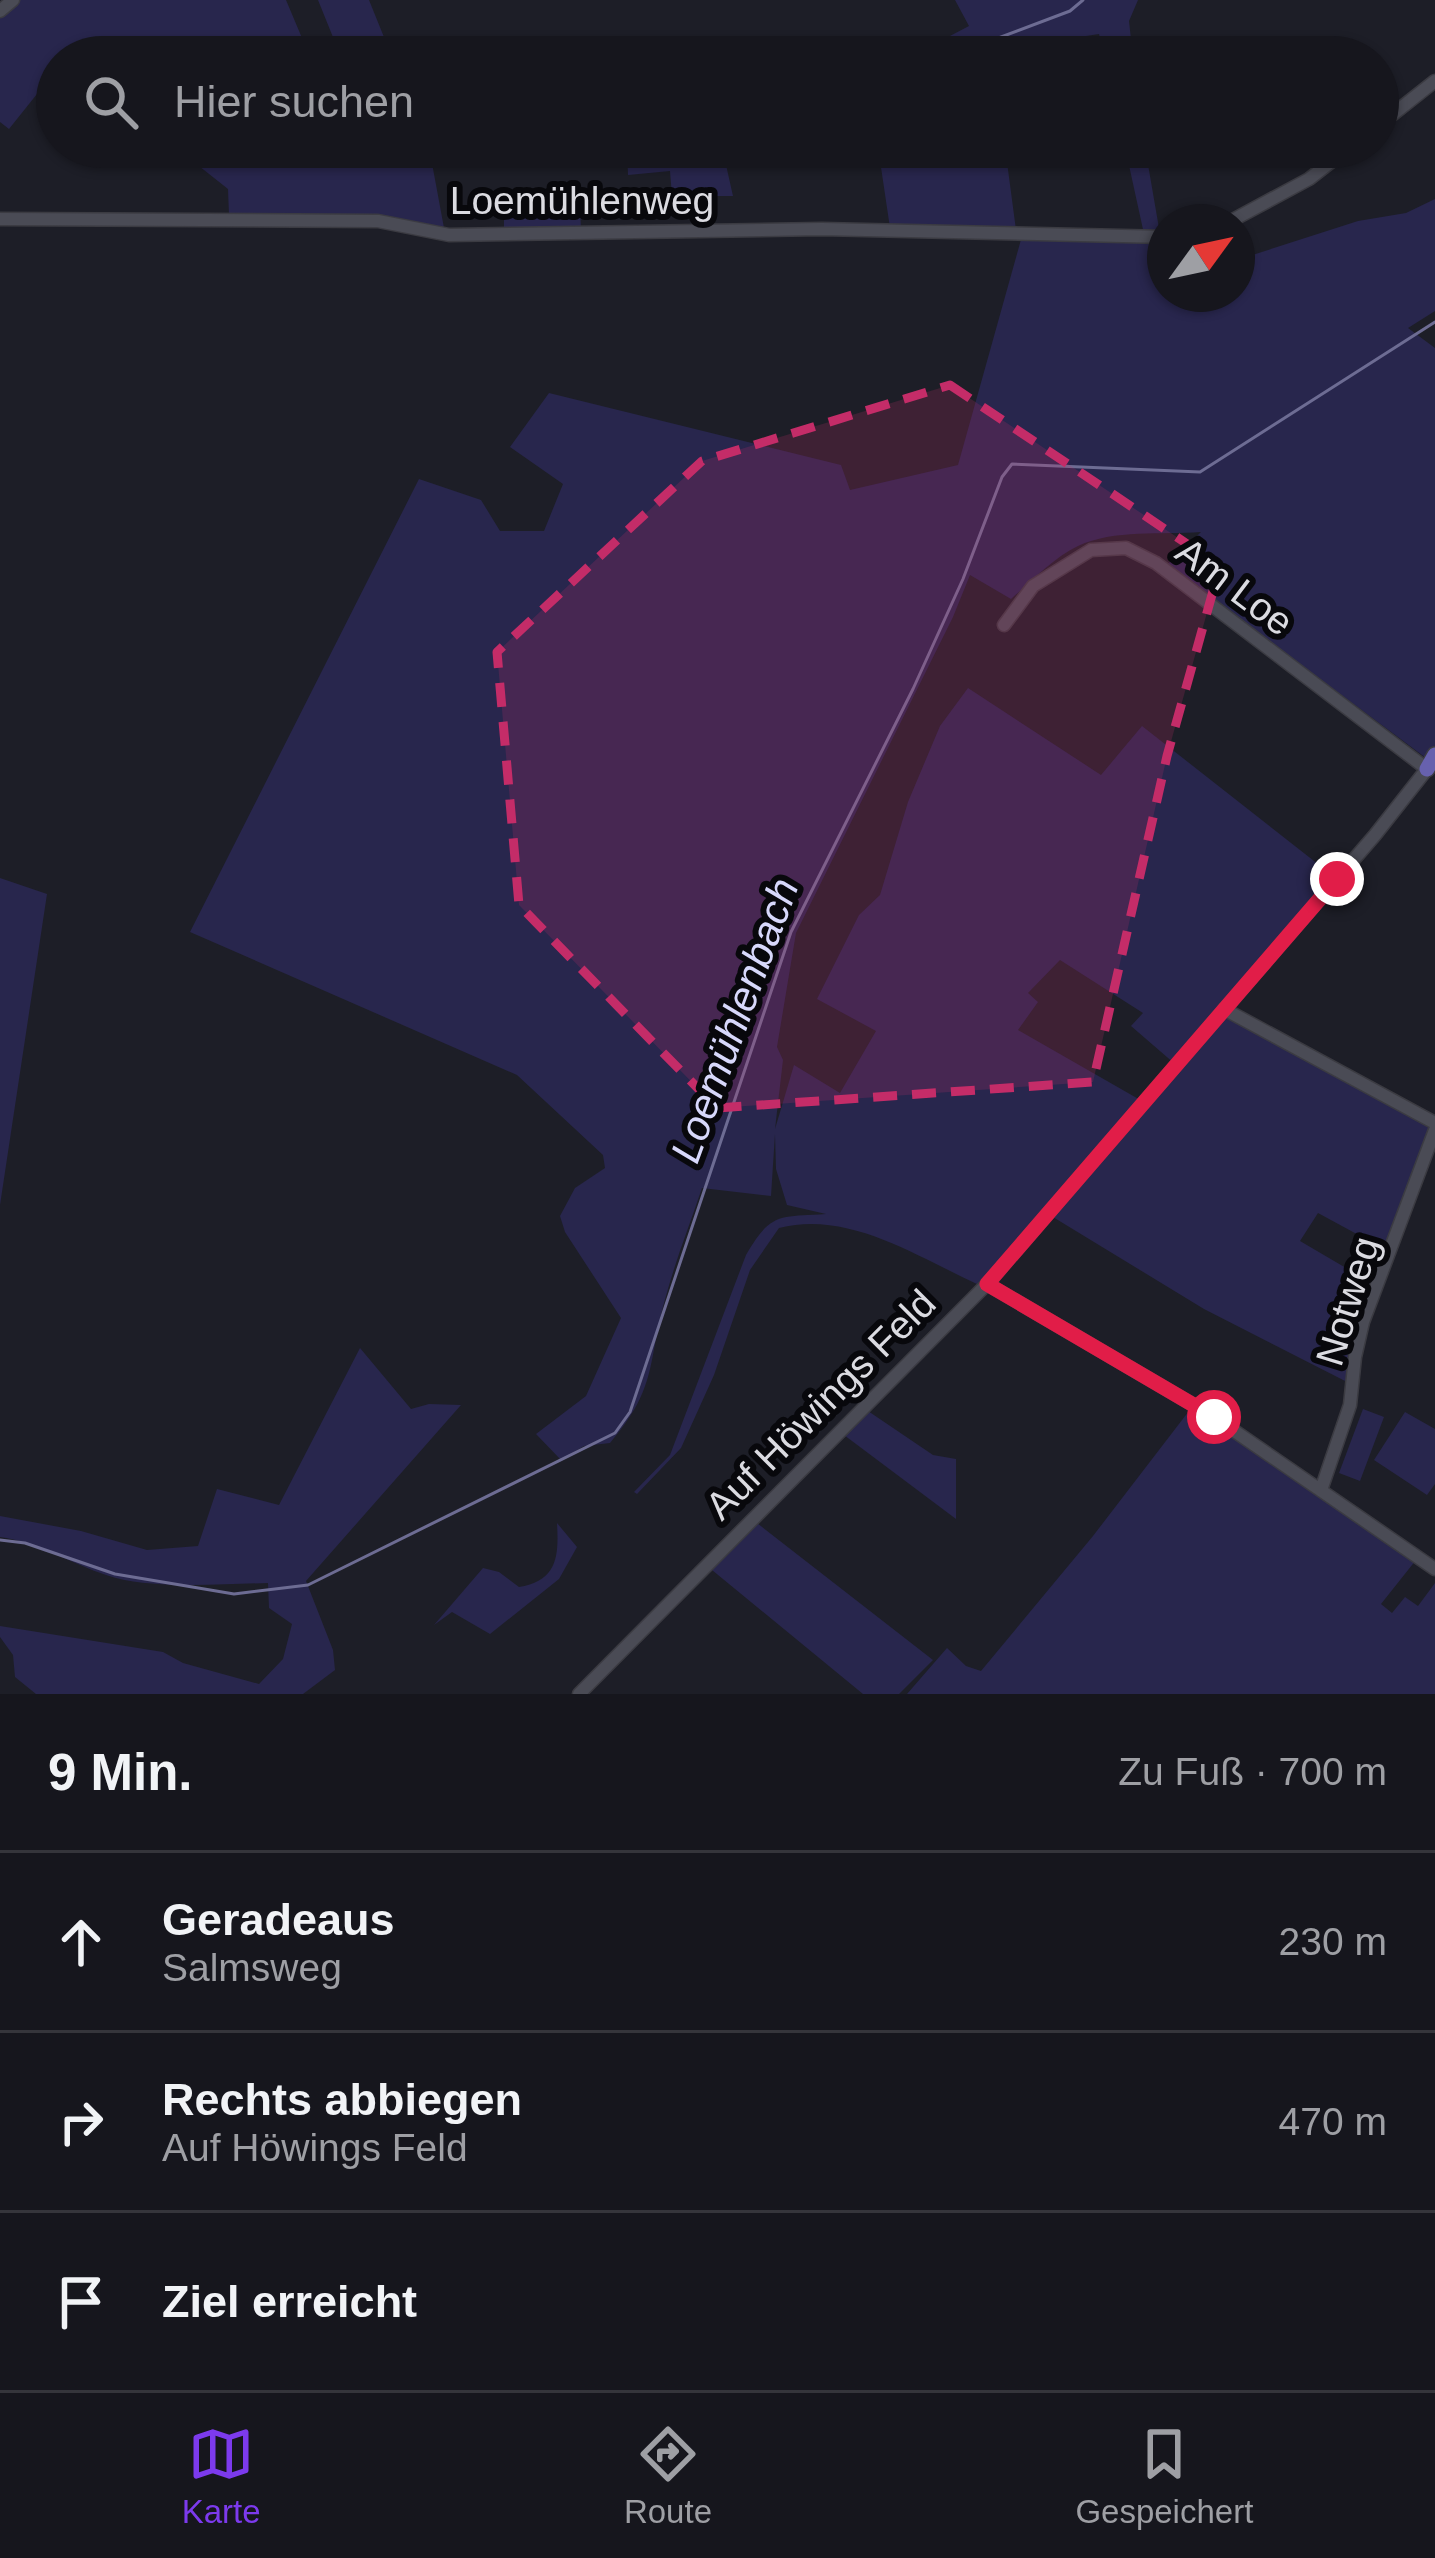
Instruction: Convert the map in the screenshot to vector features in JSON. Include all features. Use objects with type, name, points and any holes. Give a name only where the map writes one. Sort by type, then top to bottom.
[{"type":"street","points":[[0,11],[13,0]]},
{"type":"street","points":[[1399,109],[1435,81]]},
{"type":"street","points":[[1255,208],[1323,168]]},
{"type":"street","name":"Loemühlenweg","points":[[0,219],[378,221],[448,235],[822,229],[1147,237]]},
{"type":"street","name":"Am Loe","points":[[1004,626],[1033,586],[1091,550],[1126,548],[1156,563],[1432,761]]},
{"type":"street","name":"Auf Höwings Feld","points":[[579,1694],[987,1284],[1376,835],[1432,761]]},
{"type":"street","points":[[1224,1009],[1435,1124]]},
{"type":"street","name":"Notweg","points":[[1321,1490],[1350,1405],[1363,1322],[1435,1124]]},
{"type":"street","points":[[987,1284],[1214,1417],[1435,1569]]},
{"type":"highlighted area","points":[[950,385],[1220,566],[1167,756],[1093,1082],[717,1108],[519,905],[497,652],[702,461]]},
{"type":"shaded area","points":[[13,0],[286,0],[301,36],[36,36],[36,95],[9,129],[0,122],[0,11]]},
{"type":"shaded area","points":[[318,0],[369,0],[384,36],[333,36]]},
{"type":"shaded area","points":[[955,0],[1138,0],[1129,21],[1131,36],[950,36],[969,26]]},
{"type":"shaded area","points":[[202,168],[433,168],[444,228],[441,233],[398,223],[229,215],[228,189]]},
{"type":"shaded area","points":[[628,168],[727,168],[733,196],[672,196],[670,171],[628,175]]},
{"type":"shaded area","points":[[881,168],[1008,168],[1016,230],[890,228]]},
{"type":"shaded area","points":[[1130,168],[1149,168],[1155,204],[1147,204],[1147,234]]},
{"type":"shaded area","points":[[579,184],[581,230],[504,232],[504,197]]},
{"type":"shaded area","points":[[1435,199],[1435,311],[1408,328],[1435,348],[1435,746],[1426,758],[1167,565],[1201,532],[1092,541],[1060,557],[1011,599],[970,575],[796,933],[777,1047],[783,1060],[775,1129],[794,1065],[840,1093],[876,1031],[817,999],[859,915],[880,895],[908,802],[940,726],[968,688],[1101,775],[1142,726],[1337,879],[1225,1008],[1433,1123],[1388,1251],[1318,1213],[1300,1241],[1375,1285],[1349,1383],[1204,1309],[1048,1214],[920,1345],[977,1284],[856,1230],[805,1224],[779,1228],[750,1270],[714,1375],[681,1448],[637,1494],[634,1492],[670,1455],[755,1241],[778,1219],[826,1214],[787,1205],[776,1169],[775,1134],[771,1196],[702,1188],[670,1282],[644,1389],[626,1423],[610,1443],[584,1446],[561,1460],[536,1434],[586,1396],[621,1318],[565,1232],[560,1216],[575,1188],[605,1168],[603,1155],[517,1075],[190,932],[419,479],[481,500],[500,531],[544,531],[563,484],[510,447],[549,393],[841,465],[850,490],[958,465],[1022,236],[1147,240],[1147,312],[1255,312],[1255,254],[1358,221],[1406,213]],"holes":[[[1060,960],[1143,1013],[1131,1026],[1175,1064],[1142,1101],[1018,1030],[1038,1002],[1028,993]]]},
{"type":"shaded area","points":[[0,878],[47,894],[0,1205]]},
{"type":"shaded area","points":[[360,1348],[411,1409],[461,1405],[306,1581],[333,1650],[335,1670],[303,1694],[36,1694],[15,1677],[13,1655],[0,1637],[0,1626],[163,1652],[183,1663],[259,1684],[283,1659],[292,1624],[269,1608],[268,1583],[171,1585],[116,1578],[0,1537],[0,1516],[81,1531],[147,1550],[198,1546],[217,1489],[279,1505]]},
{"type":"shaded area","points":[[1192,1407],[1416,1560],[1381,1604],[1392,1613],[1405,1597],[1418,1606],[1435,1583],[1435,1694],[907,1694],[947,1648],[966,1666],[981,1671]]},
{"type":"shaded area","points":[[1363,1409],[1384,1417],[1360,1481],[1339,1473]]},
{"type":"shaded area","points":[[868,1411],[933,1455],[956,1459],[956,1519],[844,1435]]},
{"type":"shaded area","points":[[1405,1412],[1435,1429],[1435,1484],[1427,1495],[1374,1460]]},
{"type":"shaded area","points":[[557,1523],[577,1547],[559,1579],[490,1634],[452,1612],[434,1625],[483,1568],[499,1572],[519,1587],[541,1579],[556,1557]]},
{"type":"shaded area","points":[[757,1523],[933,1660],[899,1694],[863,1694],[712,1570]]},
{"type":"waterway","points":[[1004,36],[1070,11],[1083,0]]},
{"type":"waterway","name":"Loemühlenbach","points":[[0,1540],[25,1543],[115,1574],[234,1594],[308,1585],[615,1433],[630,1412],[791,932],[913,689],[1002,477],[1012,464],[1200,472],[1435,322]]},
{"type":"route","points":[[1214,1417],[987,1284],[1337,879]]}]
